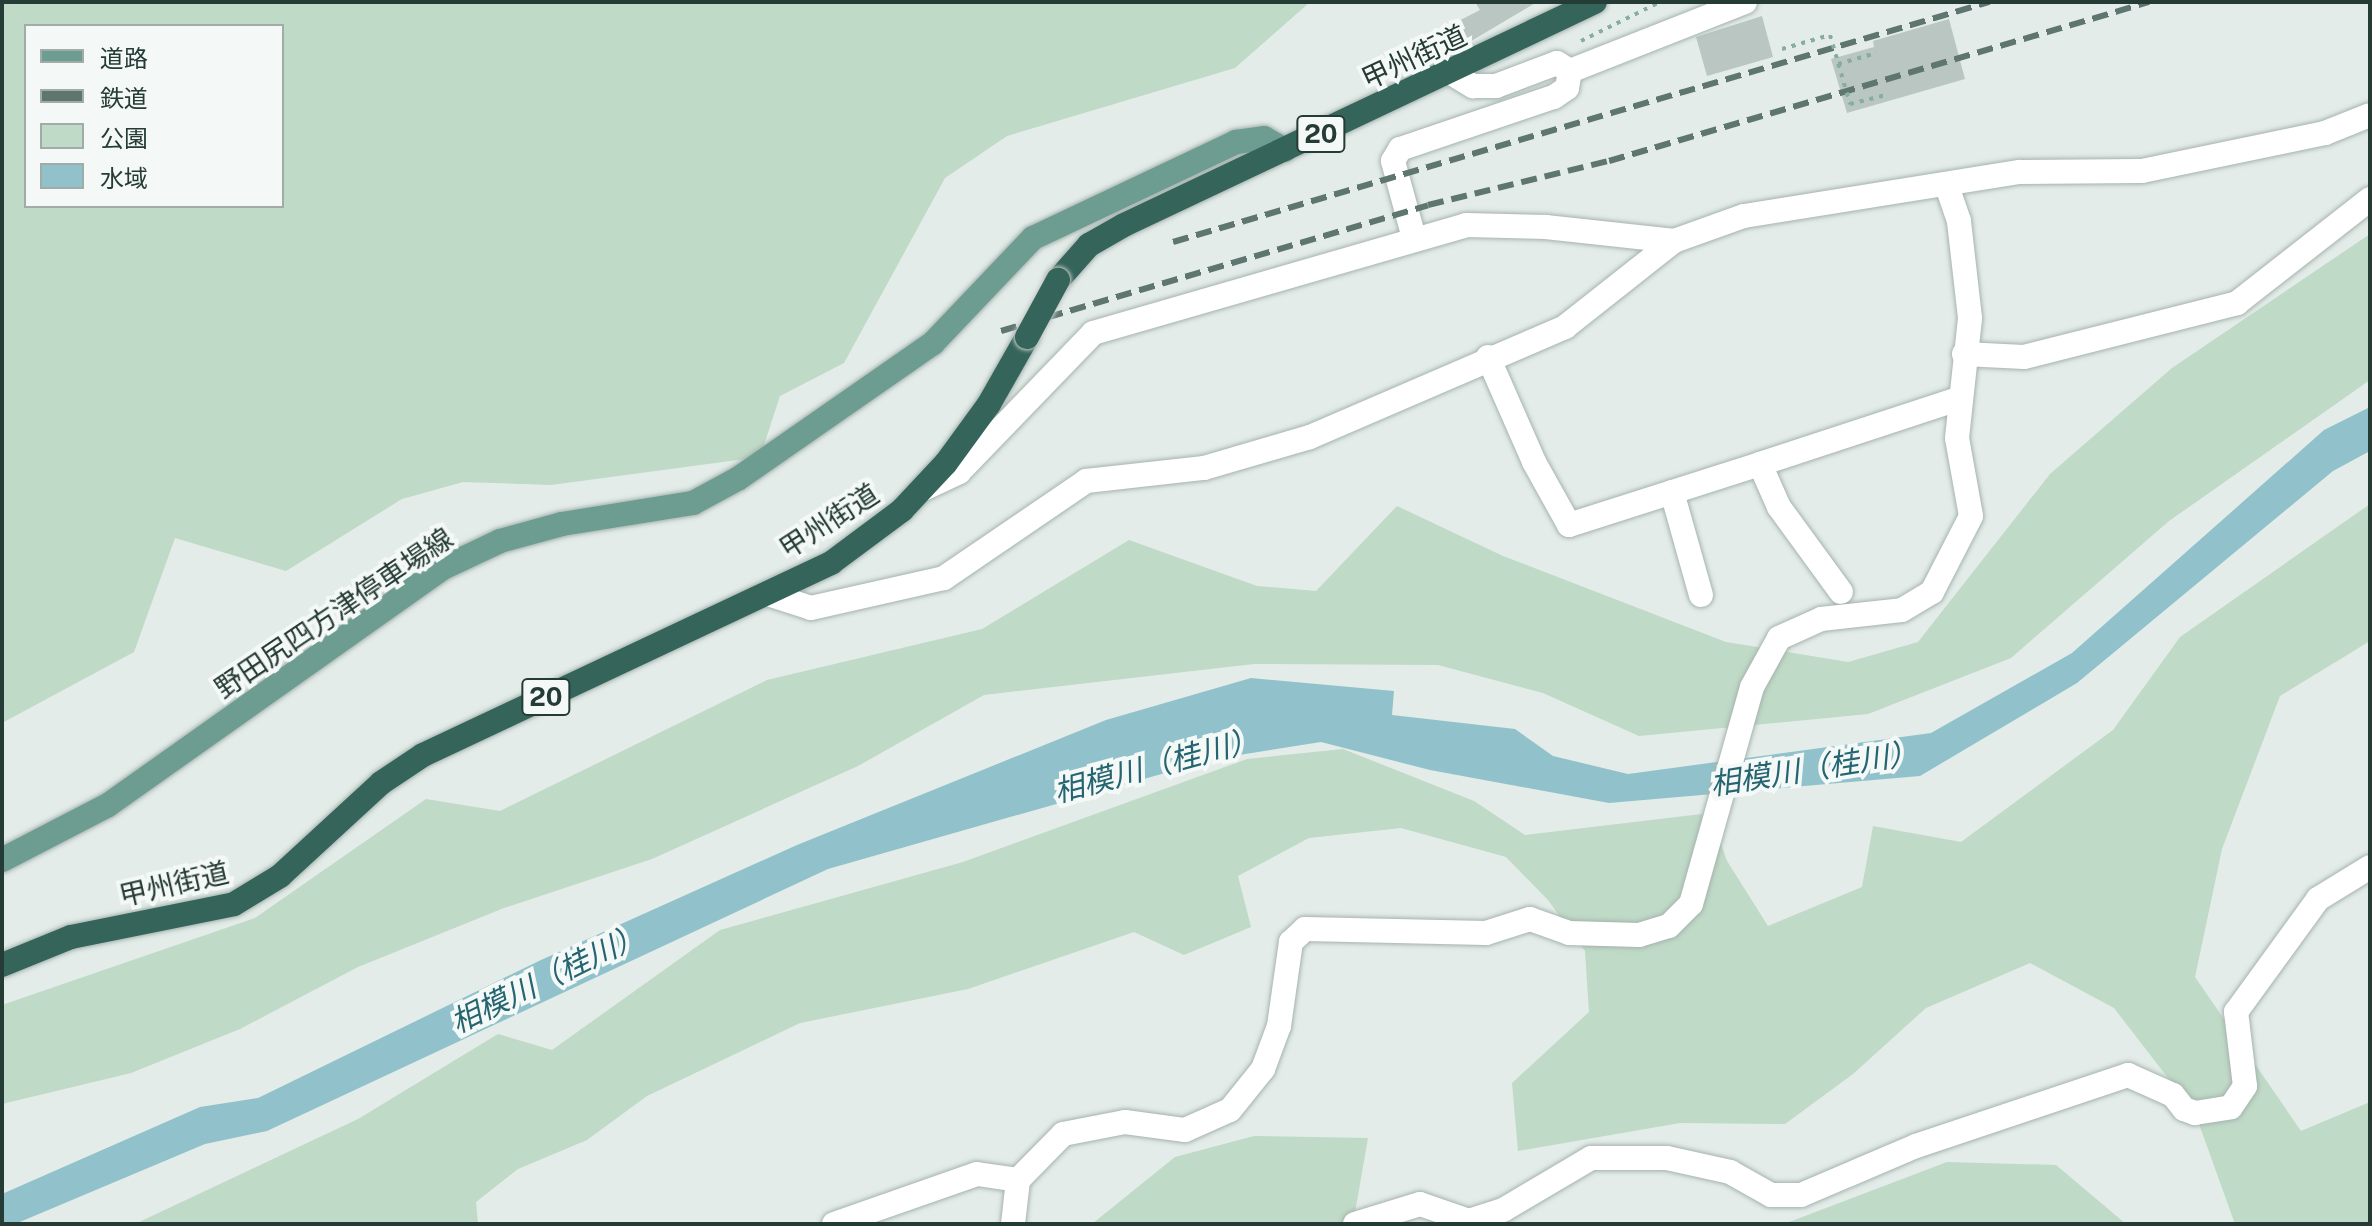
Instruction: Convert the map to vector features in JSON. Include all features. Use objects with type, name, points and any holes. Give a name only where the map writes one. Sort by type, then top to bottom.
[{"type":"highway","name":"甲州街道","points":[[2,965],[71,937],[234,904],[280,876],[381,783],[423,755],[831,563],[921,490],[967,437],[1058,280],[1074,259],[1105,235],[1595,2]]},
{"type":"main road","name":"野田尻四方津停車場線","points":[[2,860],[108,805],[443,568],[500,541],[562,524],[693,503],[739,478],[933,343],[1033,238],[1236,142],[1264,138],[1285,150]]},
{"type":"street","points":[[1451,73],[1473,86],[1496,86],[1564,67],[1745,2]]},
{"type":"street","points":[[1414,238],[1393,161],[1400,149],[1554,97],[1567,88],[1564,67]]},
{"type":"street","points":[[768,594],[811,608],[944,578],[1086,481],[1204,468],[1310,437],[1488,357],[1565,327],[1674,241],[1744,216],[1837,198],[1947,186],[2020,172],[2142,171],[2325,133],[2370,115]]},
{"type":"street","points":[[1013,1224],[1018,1180],[1063,1134],[1125,1122],[1185,1130],[1230,1110],[1263,1069],[1279,1026],[1291,942],[1305,929],[1486,933],[1530,919],[1569,933],[1639,935],[1669,926],[1691,904],[1752,687],[1779,638],[1821,619],[1902,610],[1932,592],[1971,516],[1957,438],[1958,399],[1970,318],[1959,221],[1947,186]]},
{"type":"street","points":[[1964,354],[2024,357],[2237,303],[2370,199]]},
{"type":"street","points":[[921,490],[959,472],[1093,333],[1466,225],[1546,227],[1674,241]]},
{"type":"street","points":[[1488,357],[1534,462],[1569,525],[1958,399]]},
{"type":"street","points":[[1760,464],[1779,507],[1841,592]]},
{"type":"street","points":[[1672,492],[1701,595]]},
{"type":"street","points":[[1355,1224],[1420,1204],[1469,1221],[1503,1210],[1591,1158],[1667,1158],[1730,1172],[1771,1195],[1801,1195],[1916,1146],[2128,1075],[2173,1095],[2184,1109],[2195,1113],[2231,1107],[2245,1086],[2236,1012],[2318,899],[2370,867]]},
{"type":"street","points":[[834,1224],[977,1174],[1018,1180]]},
{"type":"path","points":[[1635,2],[1640,12]]},
{"type":"path","points":[[1564,67],[1566,48],[1660,2]]},
{"type":"path","points":[[1782,49],[1830,35],[1850,104],[1887,95]]},
{"type":"path","points":[[1838,64],[1876,53]]},
{"type":"green space","points":[[2,2],[1310,2],[1235,68],[1007,136],[945,178],[844,363],[780,396],[760,457],[551,485],[463,482],[402,499],[286,571],[175,538],[134,652],[2,723]]},
{"type":"green space","points":[[2370,234],[2370,380],[2169,521],[2011,658],[1868,714],[1639,736],[1543,693],[1438,665],[1254,664],[984,695],[858,766],[652,859],[504,908],[358,967],[240,1029],[131,1073],[2,1104],[2,1005],[255,918],[426,799],[500,811],[767,680],[982,629],[1129,540],[1257,586],[1316,591],[1397,506],[1503,556],[1726,642],[1848,662],[1918,642],[2050,474],[2172,368]]},
{"type":"green space","points":[[2370,504],[2370,641],[2280,696],[2222,849],[2195,977],[2301,1131],[2370,1102],[2370,1224],[2235,1224],[2195,1113],[2114,1008],[2030,963],[1926,1008],[1853,1074],[1785,1124],[1680,1123],[1518,1151],[1512,1083],[1589,1012],[1585,951],[1548,900],[1506,857],[1401,828],[1309,838],[1238,876],[1251,927],[1184,955],[1134,932],[968,989],[800,1023],[647,1096],[587,1140],[518,1169],[476,1202],[478,1224],[135,1224],[358,1119],[498,1034],[552,1050],[720,930],[963,862],[1247,759],[1343,749],[1474,801],[1525,835],[1710,813],[1727,861],[1768,926],[1862,887],[1873,826],[1961,842],[2113,730],[2180,637]]},
{"type":"green space","points":[[1254,1136],[1368,1138],[1353,1224],[1092,1224],[1175,1157]]},
{"type":"green space","points":[[1947,1162],[2056,1165],[2126,1224],[1784,1224]]},
{"type":"water","name":"相模川（桂川）","points":[[2370,407],[2370,451],[2333,471],[2077,683],[1920,776],[1609,803],[1430,770],[1321,742],[1214,759],[828,869],[267,1131],[205,1144],[15,1224],[2,1224],[2,1194],[200,1107],[258,1098],[541,960],[797,845],[1106,720],[1251,678],[1394,691],[1392,715],[1515,729],[1553,756],[1628,774],[1931,733],[2072,653],[2324,430]]},
{"type":"building","points":[[1475,2],[1537,2],[1451,53],[1439,31],[1480,10]]},
{"type":"building","points":[[1762,16],[1773,57],[1707,76],[1696,37]]},
{"type":"building","points":[[1949,19],[1965,79],[1847,113],[1831,59],[1874,47],[1873,41]]},
{"type":"railway","points":[[1173,242],[1989,2]]},
{"type":"railway","points":[[1001,331],[1428,205],[1609,161],[2149,2]]}]
